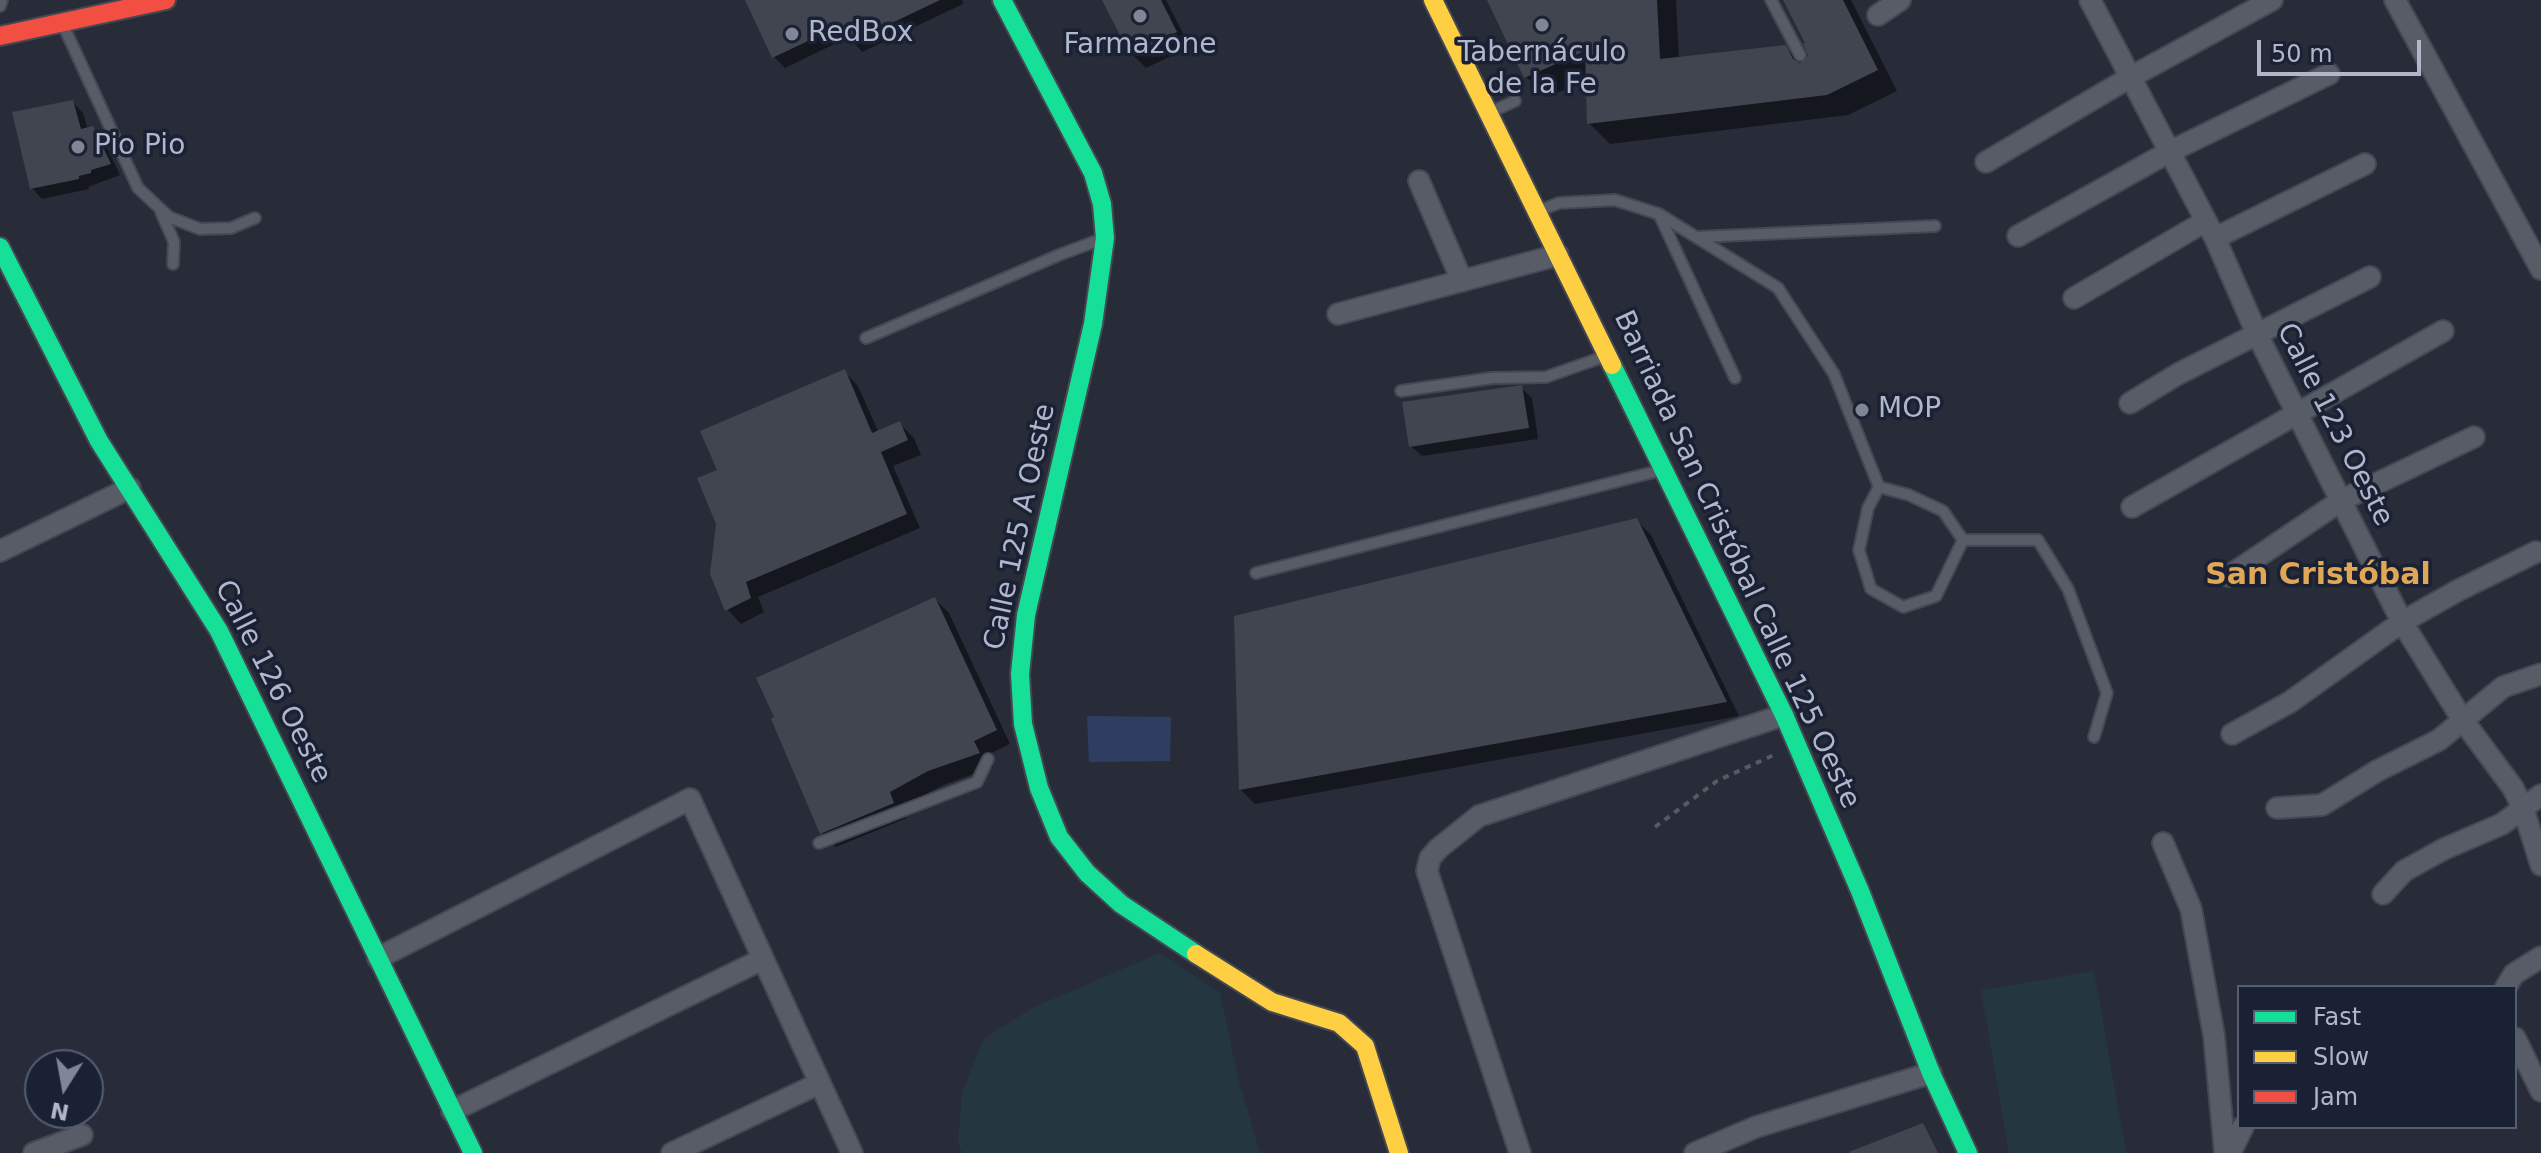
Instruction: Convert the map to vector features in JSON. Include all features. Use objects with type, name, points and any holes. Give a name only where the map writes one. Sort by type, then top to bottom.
[{"type":"street","name":"Calle 125 A Oeste","points":[[1002,0],[1093,173],[1102,204],[1105,238],[1093,324],[1026,615],[1020,674],[1022,711],[1039,788],[1059,837],[1087,873],[1121,904],[1238,983],[1272,1002],[1339,1023],[1365,1046],[1399,1153]]},
{"type":"street","name":"Barriada San Cristóbal Calle 125 Oeste","points":[[1433,0],[1784,715],[1860,891],[1931,1073],[1968,1153]]},
{"type":"street","points":[[1878,15],[1900,0]]},
{"type":"street","name":"Calle 123 Oeste","points":[[2090,0],[2210,230],[2257,334],[2402,622],[2462,719],[2513,788],[2523,808],[2541,865]]},
{"type":"street","points":[[1986,162],[2129,78],[2272,0]]},
{"type":"street","points":[[2395,0],[2541,269]]},
{"type":"street","points":[[0,36],[157,1]]},
{"type":"street","points":[[2018,236],[2169,152],[2329,74]]},
{"type":"street","points":[[2074,298],[2210,230],[2365,164]]},
{"type":"street","points":[[1419,181],[1462,281]]},
{"type":"street","name":"Calle 126 Oeste","points":[[0,247],[99,441],[219,631],[473,1153]]},
{"type":"street","points":[[1338,314],[1558,255]]},
{"type":"street","points":[[2130,403],[2178,374],[2370,277]]},
{"type":"street","points":[[2132,507],[2443,331]]},
{"type":"street","points":[[2229,576],[2342,500],[2474,437]]},
{"type":"street","points":[[0,551],[130,488]]},
{"type":"street","points":[[2232,734],[2290,702],[2402,622],[2536,552]]},
{"type":"street","points":[[2277,808],[2322,805],[2377,771],[2439,740],[2503,687],[2541,674]]},
{"type":"street","points":[[1520,1153],[1427,871],[1430,858],[1479,816],[1784,715]]},
{"type":"street","points":[[2383,894],[2404,871],[2444,849],[2502,824],[2541,795]]},
{"type":"street","points":[[378,958],[690,799],[852,1153]]},
{"type":"street","points":[[2163,843],[2191,909],[2214,1036],[2228,1153]]},
{"type":"street","points":[[2507,985],[2514,974],[2541,957]]},
{"type":"street","points":[[452,1111],[763,959]]},
{"type":"street","points":[[2517,1042],[2541,1091]]},
{"type":"street","points":[[1695,1153],[1756,1127],[1931,1073]]},
{"type":"street","points":[[672,1153],[820,1083]]},
{"type":"street","points":[[2228,1153],[2242,1129]]},
{"type":"street","points":[[34,1153],[82,1135]]},
{"type":"lane","points":[[0,6],[2,0]]},
{"type":"lane","points":[[1771,0],[1800,55]]},
{"type":"lane","points":[[62,23],[138,188],[169,217],[200,229],[231,228],[255,218]]},
{"type":"lane","points":[[1488,113],[1515,101]]},
{"type":"lane","points":[[1537,212],[1559,203],[1615,200],[1659,214],[1778,288],[1834,374],[1879,487],[1868,508],[1859,550],[1871,589],[1903,607],[1936,596],[1963,540]]},
{"type":"lane","points":[[158,207],[174,242],[173,264]]},
{"type":"lane","points":[[1659,214],[1735,378]]},
{"type":"lane","points":[[1696,237],[1935,226]]},
{"type":"lane","points":[[866,338],[1105,238]]},
{"type":"lane","points":[[1401,391],[1492,378],[1546,377],[1608,355]]},
{"type":"lane","points":[[1256,573],[1664,470]]},
{"type":"lane","points":[[1879,487],[1909,495],[1943,511],[1963,540]]},
{"type":"lane","points":[[1963,540],[2038,540],[2068,589],[2107,693],[2094,737]]},
{"type":"lane","points":[[819,843],[977,782],[988,759]]},
{"type":"path","points":[[1655,827],[1717,781],[1797,744]]},
{"type":"shaded area","points":[[1160,953],[1220,993],[1238,1078],[1260,1153],[962,1153],[958,1143],[962,1092],[984,1039],[1032,1008]]},
{"type":"shaded area","points":[[2094,971],[2126,1153],[2009,1153],[1981,990]]},
{"type":"water","points":[[1087,716],[1171,717],[1170,761],[1089,762]]},
{"type":"building","name":"RedBox","points":[[745,0],[940,0],[850,43],[842,25],[772,58]]},
{"type":"building","name":"Farmazone","points":[[1102,0],[1161,0],[1177,32],[1130,55]]},
{"type":"building","points":[[1487,0],[1657,0],[1660,59],[1786,45],[1793,59],[1800,63],[1808,56],[1805,43],[1783,0],[1843,0],[1878,70],[1827,95],[1587,124],[1585,51],[1524,78]]},
{"type":"building","points":[[73,100],[81,129],[93,126],[111,164],[91,170],[79,179],[30,189],[12,112]]},
{"type":"building","points":[[845,369],[872,433],[900,421],[908,440],[881,452],[907,514],[746,582],[751,598],[725,611],[710,574],[716,524],[697,478],[717,470],[700,431]]},
{"type":"building","points":[[1522,385],[1529,428],[1409,447],[1402,402]]},
{"type":"building","points":[[1637,518],[1727,702],[1239,790],[1234,616]]},
{"type":"building","points":[[935,597],[997,730],[974,741],[980,753],[928,771],[890,792],[894,803],[820,834],[756,678]]},
{"type":"building","points":[[1923,1123],[1938,1153],[1849,1152]]},
{"type":"traffic: fast","points":[[1002,0],[1093,173],[1102,204],[1105,238],[1093,324],[1026,615],[1020,674],[1023,724],[1039,788],[1059,837],[1087,873],[1121,904],[1196,954]]},
{"type":"traffic: fast","points":[[0,247],[99,441],[219,631],[473,1153]]},
{"type":"traffic: fast","points":[[1612,365],[1784,715],[1860,891],[1931,1073],[1968,1153]]},
{"type":"traffic: slow","points":[[1433,0],[1612,365]]},
{"type":"traffic: slow","points":[[1196,954],[1272,1002],[1339,1023],[1365,1046],[1399,1153]]},
{"type":"traffic: jam","points":[[0,36],[166,0]]},
{"type":"place","name":"Farmazone","points":[[1140,16]]},
{"type":"place","name":"Tabernáculo de la Fe","points":[[1542,25]]},
{"type":"place","name":"RedBox","points":[[792,34]]},
{"type":"place","name":"Pio Pio","points":[[78,147]]},
{"type":"place","name":"MOP","points":[[1862,410]]},
{"type":"district","name":"San Cristóbal","points":[[2318,576]]}]
